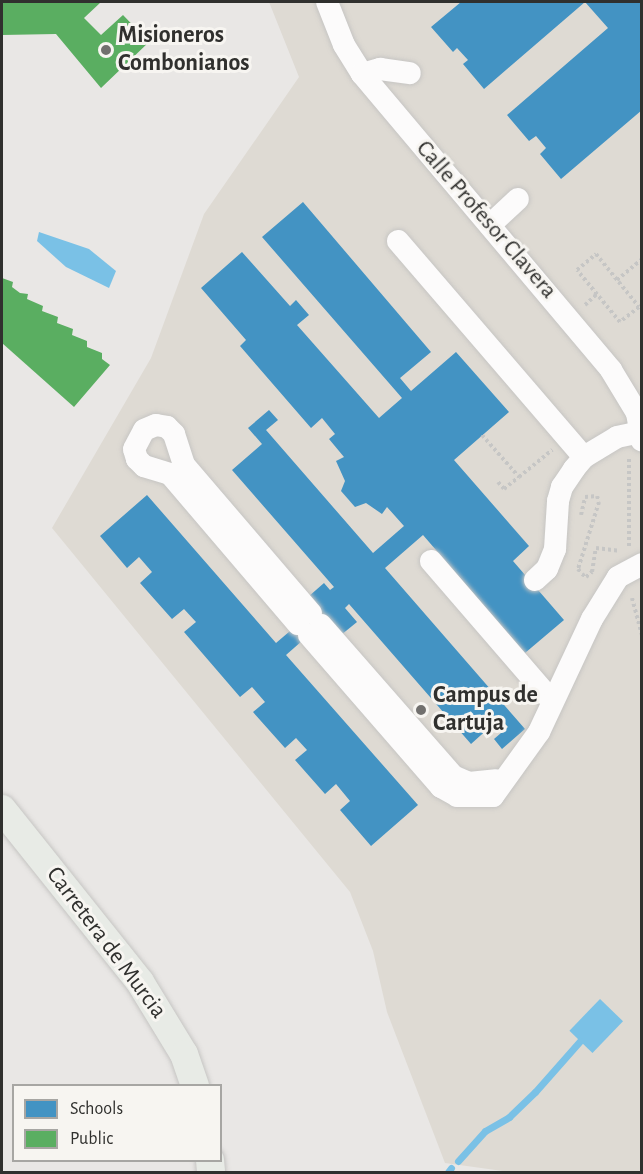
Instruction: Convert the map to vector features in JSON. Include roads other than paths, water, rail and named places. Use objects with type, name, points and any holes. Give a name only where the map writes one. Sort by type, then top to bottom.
[{"type":"main road","name":"Carretera de Murcia","points":[[2,809],[140,982],[184,1054],[194,1084]]},
{"type":"street","name":"Calle Profesor Clavera","points":[[327,2],[344,45],[362,74],[611,370],[637,413],[636,436]]},
{"type":"street","points":[[362,74],[380,69],[410,73]]},
{"type":"street","points":[[490,225],[518,200]]},
{"type":"street","points":[[398,241],[584,457]]},
{"type":"street","points":[[310,624],[170,474],[144,466],[137,459],[134,450],[137,437],[144,430],[156,425],[167,427],[174,434],[184,465],[441,787],[457,796],[493,796],[539,732],[552,700],[592,619],[630,562]]},
{"type":"street","points":[[535,580],[547,569],[555,549],[562,487],[584,457],[636,436]]},
{"type":"street","points":[[431,561],[552,700]]},
{"type":"water","points":[[39,232],[89,249],[116,271],[109,288],[66,267],[37,241]]},
{"type":"water","points":[[600,999],[623,1021],[592,1053],[569,1031]]},
{"type":"waterway","points":[[458,1161],[485,1131],[509,1117],[535,1092],[580,1041]]},
{"type":"waterway","points":[[448,1172],[451,1168]]},
{"type":"place","name":"Misioneros Combonianos","points":[[106,50]]},
{"type":"place","name":"Campus de Cartuja","points":[[421,710]]}]
